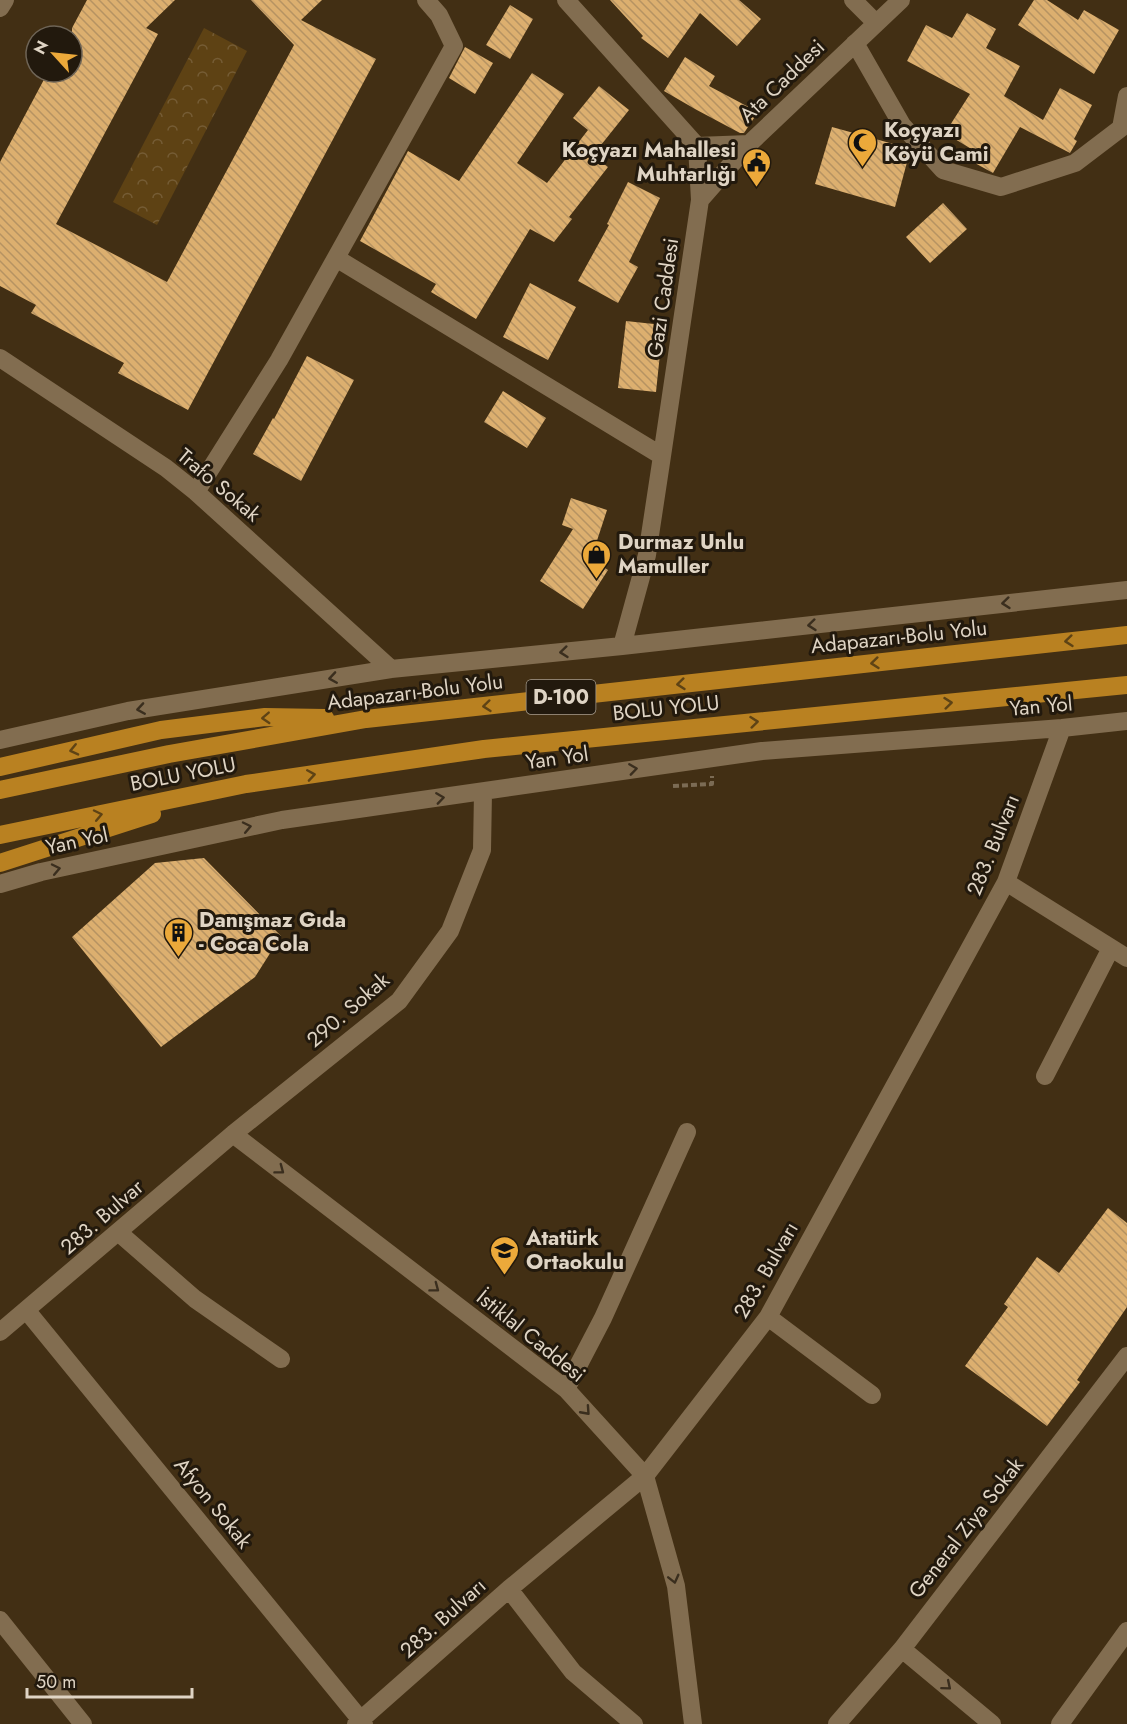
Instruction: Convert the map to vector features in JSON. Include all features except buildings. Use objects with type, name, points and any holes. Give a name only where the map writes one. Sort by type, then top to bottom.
[{"type":"highway","name":"Adapazarı-Bolu Yolu","points":[[0,790],[169,754],[366,719],[1127,635]]},
{"type":"highway","name":"BOLU YOLU","points":[[0,835],[246,784],[484,749],[1127,685]]},
{"type":"highway","points":[[0,767],[161,730],[265,717],[366,719]]},
{"type":"highway","points":[[0,863],[246,784]]},
{"type":"street","points":[[0,8],[6,0]]},
{"type":"street","points":[[196,492],[279,360],[454,46],[439,15],[426,0]]},
{"type":"street","points":[[566,0],[697,146],[749,144]]},
{"type":"street","points":[[853,0],[876,23]]},
{"type":"street","name":"Ata Caddesi","points":[[700,200],[749,144],[901,0]]},
{"type":"street","points":[[855,44],[902,125],[943,170],[1001,188],[1075,163],[1124,131],[1127,96]]},
{"type":"street","name":"Gazi Caddesi","points":[[622,646],[647,555],[662,456],[700,200],[697,146]]},
{"type":"street","points":[[336,258],[662,456]]},
{"type":"street","name":"Trafo Sokak","points":[[2,364],[166,468],[196,492],[391,669]]},
{"type":"street","points":[[0,740],[128,711],[391,669],[1127,590]]},
{"type":"street","name":"Yan Yol","points":[[0,884],[41,872],[282,820],[762,751],[1122,725]]},
{"type":"street","name":"283. Bulvarı","points":[[360,1723],[509,1589],[645,1476],[768,1317],[1006,882],[1062,728]]},
{"type":"street","name":"290. Sokak","points":[[233,1134],[399,1001],[450,931],[482,850],[483,792]]},
{"type":"street","points":[[1006,882],[1127,958]]},
{"type":"street","points":[[1045,1076],[1111,948]]},
{"type":"street","points":[[566,1389],[603,1317],[687,1132]]},
{"type":"street","name":"283. Bulvar","points":[[0,1332],[233,1134]]},
{"type":"street","name":"İstiklal Caddesi","points":[[233,1134],[566,1389],[645,1476],[676,1586],[693,1724]]},
{"type":"street","points":[[118,1232],[195,1299],[281,1359]]},
{"type":"street","name":"Afyon Sokak","points":[[27,1311],[360,1723]]},
{"type":"street","points":[[768,1317],[872,1395]]},
{"type":"street","name":"General Ziya Sokak","points":[[837,1724],[902,1649],[1127,1356]]},
{"type":"street","points":[[509,1589],[573,1672],[634,1724]]},
{"type":"street","points":[[0,1620],[83,1724]]},
{"type":"street","points":[[1060,1724],[1127,1631]]},
{"type":"street","points":[[902,1649],[992,1724]]},
{"type":"path","points":[[668,786],[712,784]]},
{"type":"green space","points":[[204,28],[247,51],[157,225],[113,202]]},
{"type":"place","name":"Koçyazı Köyü Cami","points":[[863,168]]},
{"type":"place","name":"Koçyazı Mahallesi Muhtarlığı","points":[[757,188]]},
{"type":"place","name":"Durmaz Unlu Mamuller","points":[[597,580]]},
{"type":"place","name":"Danışmaz Gıda - Coca Cola","points":[[178,958]]},
{"type":"place","name":"Atatürk Ortaokulu","points":[[505,1276]]}]
